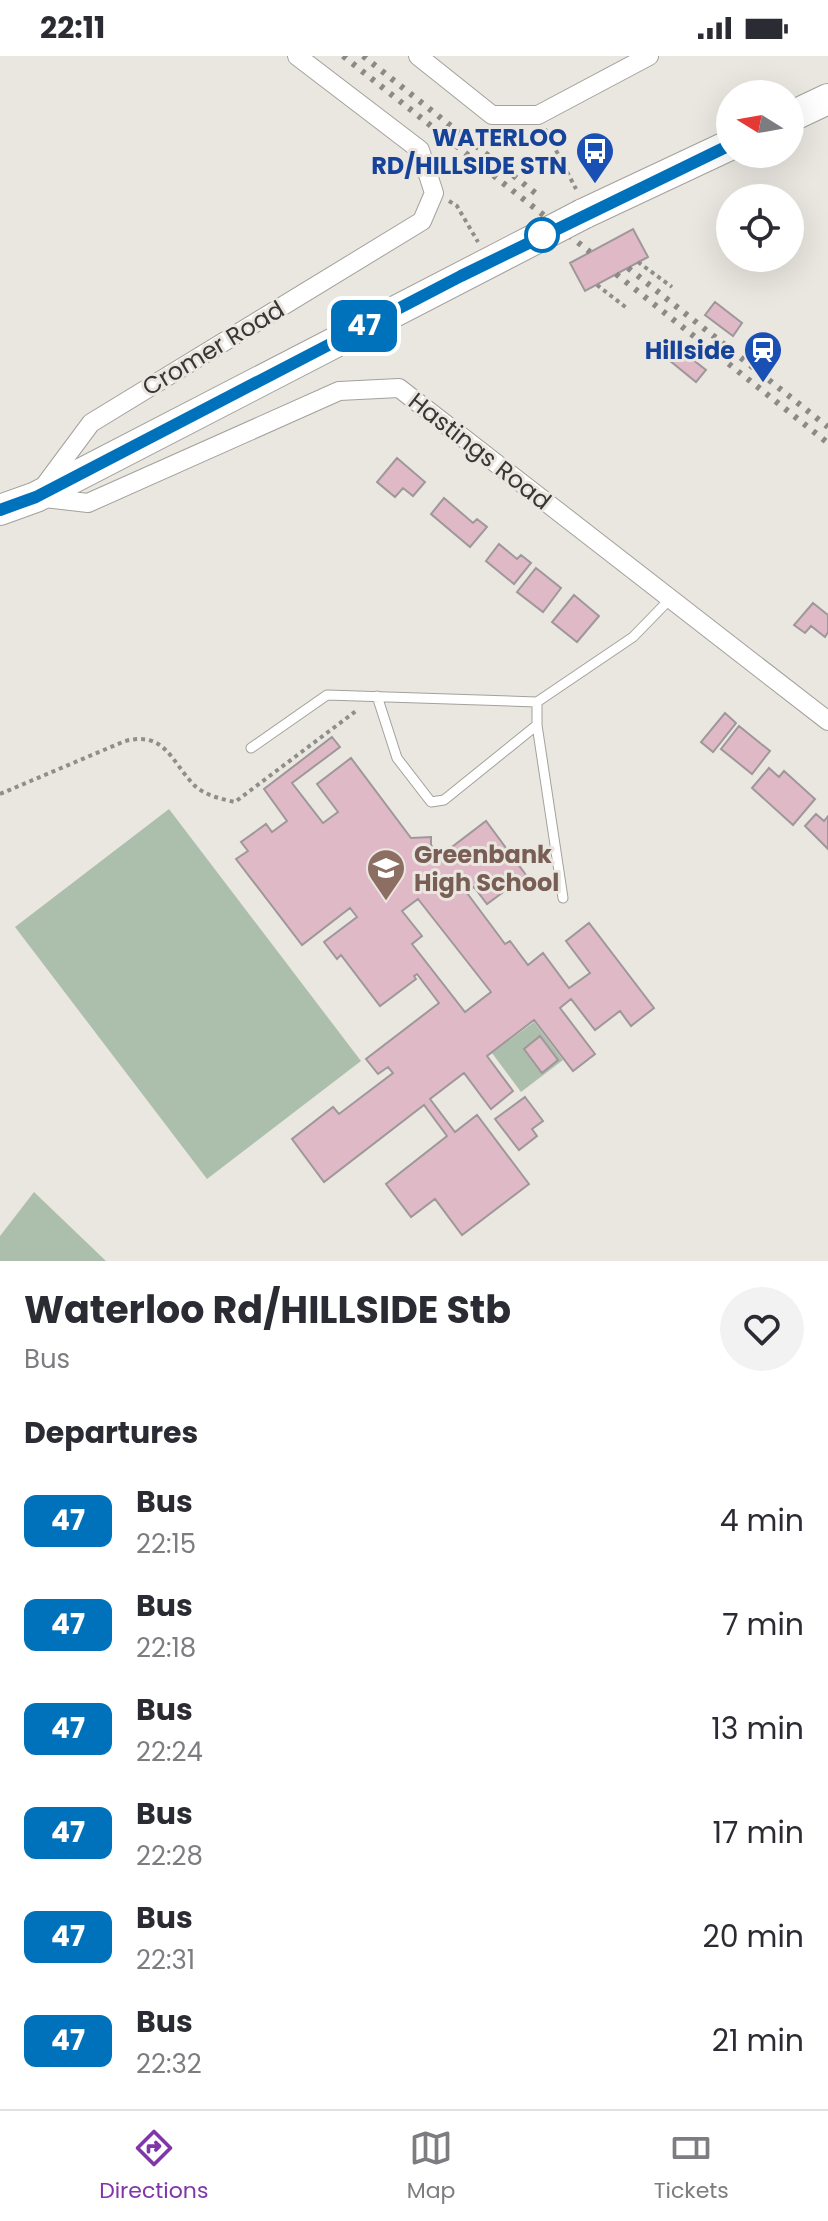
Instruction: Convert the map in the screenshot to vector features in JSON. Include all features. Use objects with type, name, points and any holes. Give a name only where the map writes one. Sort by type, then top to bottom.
[{"type":"highway","points":[[804,110],[828,99]]},
{"type":"highway","points":[[0,510],[36,497],[489,261],[716,152]]},
{"type":"street","name":"Cromer Road","points":[[36,497],[91,423],[422,221],[434,193],[420,150],[297,56]]},
{"type":"street","points":[[418,56],[492,115],[538,115],[649,56]]},
{"type":"street","name":"Hastings Road","points":[[36,497],[88,503],[339,391],[399,388],[828,721]]},
{"type":"lane","points":[[251,748],[327,695],[537,702],[633,637],[671,598]]},
{"type":"lane","points":[[377,696],[397,758],[431,802],[444,800],[537,725]]},
{"type":"lane","points":[[537,702],[537,725],[563,898]]},
{"type":"path","points":[[538,115],[586,214]]},
{"type":"path","points":[[457,206],[489,261]]},
{"type":"path","points":[[638,262],[672,287]]},
{"type":"path","points":[[597,285],[628,309]]},
{"type":"path","points":[[0,794],[125,741],[143,738],[165,747],[195,786],[205,793],[235,802],[377,696]]},
{"type":"green space","points":[[169,809],[361,1061],[207,1179],[15,927]]},
{"type":"green space","points":[[534,1022],[563,1060],[521,1092],[492,1053]]},
{"type":"green space","points":[[34,1192],[106,1261],[0,1261],[0,1236]]},
{"type":"building","points":[[633,229],[648,257],[585,291],[570,263]]},
{"type":"building","points":[[715,302],[742,323],[733,336],[705,315]]},
{"type":"building","points":[[678,348],[706,370],[696,382],[669,360]]},
{"type":"building","points":[[397,458],[425,482],[413,496],[403,488],[395,497],[377,482]]},
{"type":"building","points":[[444,498],[473,523],[477,519],[487,527],[470,547],[431,514]]},
{"type":"building","points":[[499,544],[517,559],[521,555],[531,563],[514,584],[486,561]]},
{"type":"building","points":[[536,568],[561,588],[543,612],[517,592]]},
{"type":"building","points":[[574,595],[599,616],[577,642],[552,622]]},
{"type":"building","points":[[813,603],[828,615],[825,637],[811,626],[805,633],[794,625]]},
{"type":"building","points":[[725,713],[736,723],[713,752],[701,742]]},
{"type":"building","points":[[739,726],[770,751],[752,774],[721,749]]},
{"type":"building","points":[[332,737],[340,747],[292,783],[323,823],[338,812],[317,784],[351,758],[411,838],[431,837],[431,845],[440,856],[486,821],[526,875],[487,904],[474,887],[467,893],[505,944],[510,941],[528,965],[543,953],[569,988],[590,973],[566,941],[589,923],[654,1008],[631,1026],[620,1011],[595,1030],[571,999],[560,1008],[595,1054],[573,1071],[534,1020],[487,1056],[513,1091],[491,1109],[464,1073],[430,1099],[455,1132],[477,1115],[529,1184],[462,1235],[435,1199],[411,1217],[386,1184],[447,1136],[424,1105],[324,1182],[292,1139],[333,1107],[339,1114],[393,1073],[388,1067],[378,1074],[366,1059],[439,1003],[417,974],[414,976],[416,979],[380,1006],[341,955],[337,959],[324,942],[357,917],[350,908],[302,945],[236,859],[248,851],[241,842],[266,824],[272,832],[287,821],[264,789]],"holes":[[[418,899],[491,992],[465,1012],[412,944],[422,936],[402,911]]]},
{"type":"building","points":[[769,768],[779,777],[784,771],[815,799],[793,825],[752,788]]},
{"type":"building","points":[[816,814],[824,821],[828,816],[828,849],[805,826]]},
{"type":"building","points":[[540,1036],[558,1060],[542,1073],[524,1049]]},
{"type":"building","points":[[525,1097],[543,1121],[532,1129],[537,1136],[519,1150],[495,1119]]},
{"type":"railway","points":[[343,56],[590,252]]},
{"type":"railway","points":[[363,56],[539,196]]},
{"type":"railway","points":[[628,268],[828,427]]},
{"type":"railway","points":[[616,274],[828,443]]},
{"type":"bus line","name":"47","points":[[0,510],[36,497],[583,214],[716,152]]},
{"type":"place","name":"WATERLOO RD/HILLSIDE STN","points":[[595,185]]},
{"type":"place","name":"Hillside","points":[[763,384]]},
{"type":"place","name":"Greenbank High School","points":[[386,902]]}]
